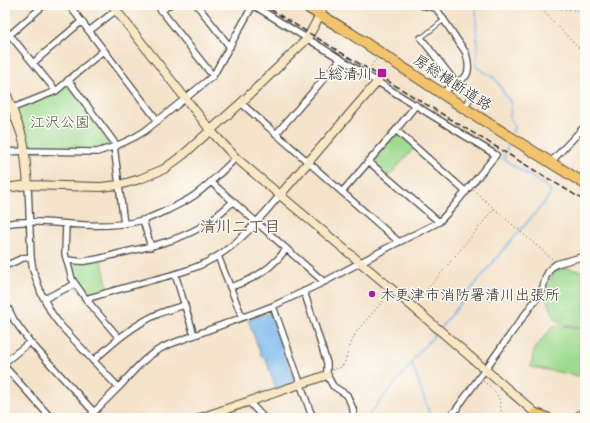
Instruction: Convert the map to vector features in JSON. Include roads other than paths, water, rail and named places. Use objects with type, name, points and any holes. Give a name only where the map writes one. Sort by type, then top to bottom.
[{"type":"highway","name":"房総横断道路","points":[[304,5],[322,10],[350,33],[464,108],[585,184]]},
{"type":"highway","points":[[578,418],[585,412]]},
{"type":"highway","points":[[538,416],[547,418]]},
{"type":"street","points":[[5,40],[44,5]]},
{"type":"street","points":[[70,5],[158,120]]},
{"type":"street","points":[[89,31],[114,8],[123,5]]},
{"type":"street","points":[[157,5],[213,76]]},
{"type":"street","points":[[162,11],[169,5]]},
{"type":"street","points":[[198,5],[230,47]]},
{"type":"street","points":[[5,152],[97,152],[133,139],[213,76],[253,5],[496,155],[468,190],[439,222],[304,292],[273,306],[168,345],[154,352],[140,364],[88,418]]},
{"type":"street","points":[[421,5],[438,6],[444,20],[466,53],[468,59],[468,73],[466,76],[442,93]]},
{"type":"street","points":[[114,8],[211,131],[236,158],[393,290],[538,416]]},
{"type":"street","points":[[5,188],[28,185],[94,187],[119,185],[140,179],[164,169],[183,156],[241,104],[307,39],[322,10]]},
{"type":"street","points":[[33,63],[82,21]]},
{"type":"street","points":[[10,35],[56,91]]},
{"type":"street","points":[[421,38],[456,83]]},
{"type":"street","points":[[9,109],[56,91],[104,50]]},
{"type":"street","points":[[276,134],[340,59]]},
{"type":"street","points":[[68,80],[116,146],[124,224]]},
{"type":"street","points":[[86,300],[193,268],[218,256],[239,240],[257,223],[378,81]]},
{"type":"street","points":[[5,91],[9,109],[21,133],[25,151],[31,257],[36,282],[52,314],[61,326],[118,388]]},
{"type":"street","points":[[464,108],[473,93]]},
{"type":"street","points":[[241,104],[399,242]]},
{"type":"street","points":[[342,192],[416,105]]},
{"type":"street","points":[[550,163],[585,126]]},
{"type":"street","points":[[396,130],[468,190]]},
{"type":"street","points":[[5,224],[29,222],[89,225],[124,224],[143,220],[178,205],[194,196],[236,158]]},
{"type":"street","points":[[368,161],[439,222]]},
{"type":"street","points":[[211,182],[324,282]]},
{"type":"street","points":[[66,260],[84,261],[95,259],[151,247],[174,240],[199,229],[214,219],[233,202]]},
{"type":"street","points":[[143,220],[151,247]]},
{"type":"street","points":[[66,224],[65,254],[72,279],[86,300],[119,338]]},
{"type":"street","points":[[230,287],[242,284],[265,271],[274,264],[286,249]]},
{"type":"street","points":[[218,256],[242,317]]},
{"type":"street","points":[[448,418],[455,412],[539,295],[550,268],[585,256]]},
{"type":"street","points":[[5,266],[23,258],[31,257]]},
{"type":"street","points":[[175,274],[194,335]]},
{"type":"street","points":[[44,299],[75,284]]},
{"type":"street","points":[[304,292],[327,362],[327,374],[333,386],[347,394],[353,409],[354,418]]},
{"type":"street","points":[[5,302],[7,315],[94,412]]},
{"type":"street","points":[[93,361],[119,338],[147,319],[184,305]]},
{"type":"street","points":[[273,306],[310,411],[314,418]]},
{"type":"street","points":[[5,362],[30,342]]},
{"type":"street","points":[[5,367],[51,418]]},
{"type":"street","points":[[200,418],[215,416],[327,374]]},
{"type":"street","points":[[249,402],[264,418]]},
{"type":"lane","points":[[421,38],[444,20]]},
{"type":"water","points":[[270,313],[295,382],[276,390],[265,357],[262,358],[248,320]]},
{"type":"waterway","points":[[476,5],[476,65],[496,80],[511,104],[510,118],[514,127],[513,133]]},
{"type":"waterway","points":[[441,327],[551,193],[549,188],[503,158],[510,141]]},
{"type":"waterway","points":[[366,418],[437,332]]},
{"type":"waterway","points":[[412,363],[431,418]]},
{"type":"railway","points":[[263,5],[585,201]]},
{"type":"place","name":"上総清川","points":[[382,73]]},
{"type":"place","name":"木更津市消防署清川出張所","points":[[372,294]]},
{"type":"district","name":"清川二丁目","points":[[240,226]]},
{"type":"park label","name":"江沢公園","points":[[60,121]]}]
